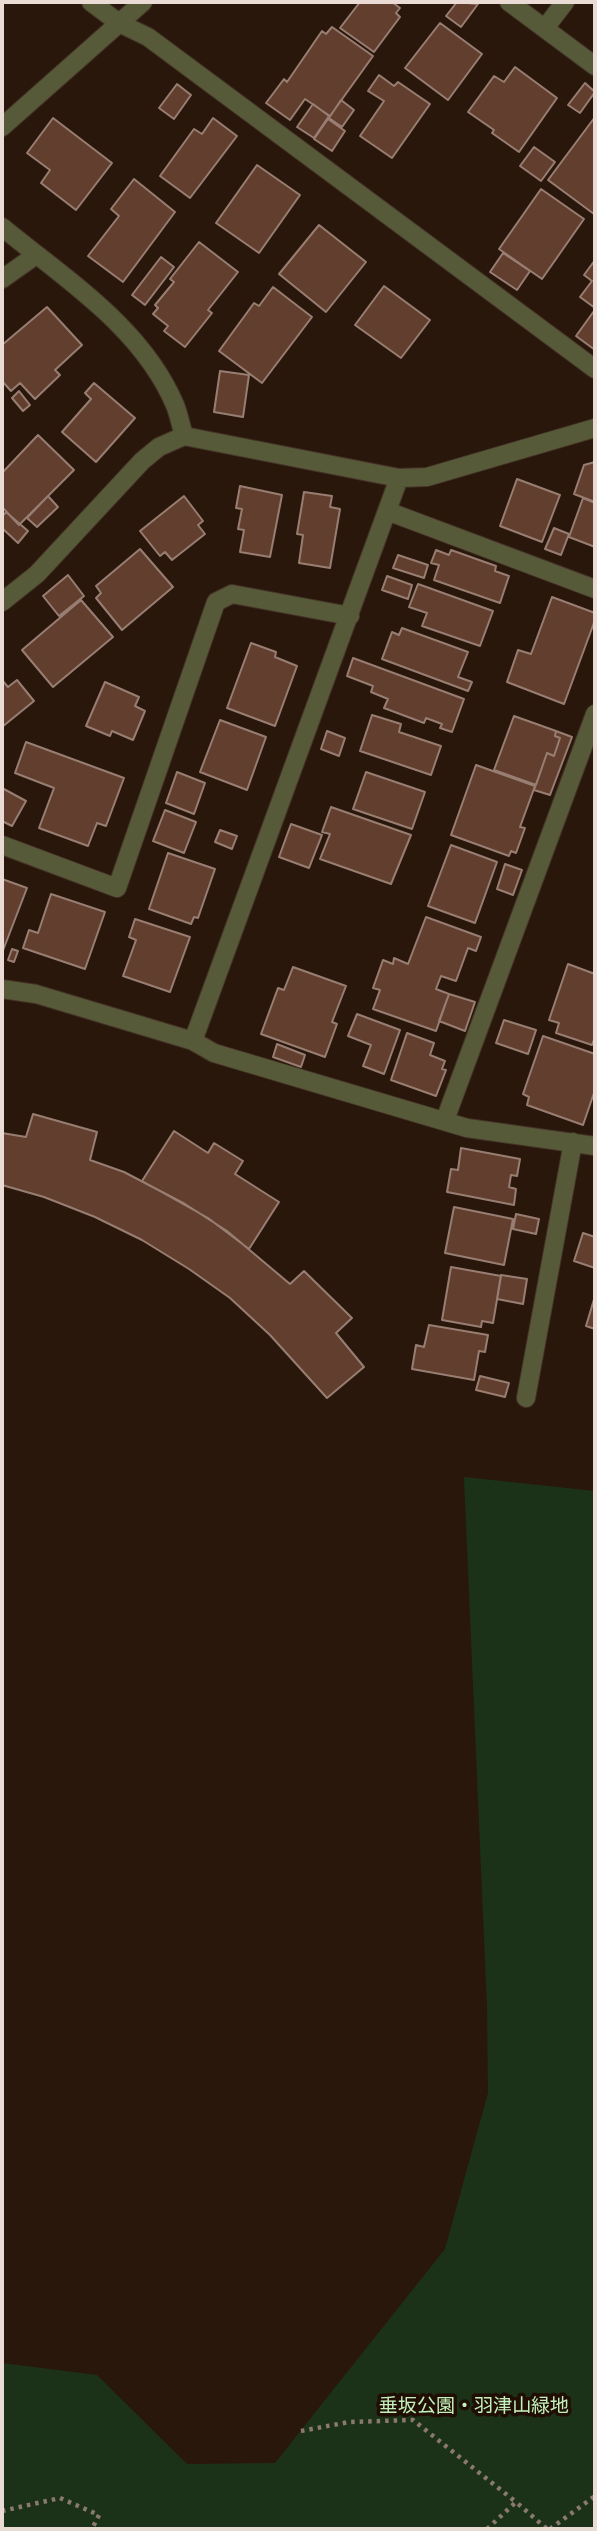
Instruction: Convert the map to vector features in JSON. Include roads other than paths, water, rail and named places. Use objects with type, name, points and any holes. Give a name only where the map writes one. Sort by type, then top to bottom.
[{"type":"street","points":[[91,2],[119,23],[148,37],[595,369]]},
{"type":"street","points":[[2,127],[143,2]]},
{"type":"street","points":[[509,2],[595,66]]},
{"type":"street","points":[[545,28],[565,2]]},
{"type":"street","points":[[2,227],[106,312],[144,352],[175,405],[184,436]]},
{"type":"street","points":[[2,279],[36,255]]},
{"type":"street","points":[[2,602],[37,574],[142,461],[159,447],[184,436],[399,478],[427,477],[595,428]]},
{"type":"street","points":[[193,1041],[399,478]]},
{"type":"street","points":[[387,511],[595,589]]},
{"type":"street","points":[[2,845],[117,888],[216,602],[232,594],[350,615]]},
{"type":"street","points":[[445,1120],[595,714]]},
{"type":"street","points":[[2,989],[36,994],[193,1041],[214,1052],[467,1128],[595,1146]]},
{"type":"street","points":[[526,1398],[573,1142]]},
{"type":"park label","name":"垂坂公園・羽津山緑地","points":[[474,2407]]}]
